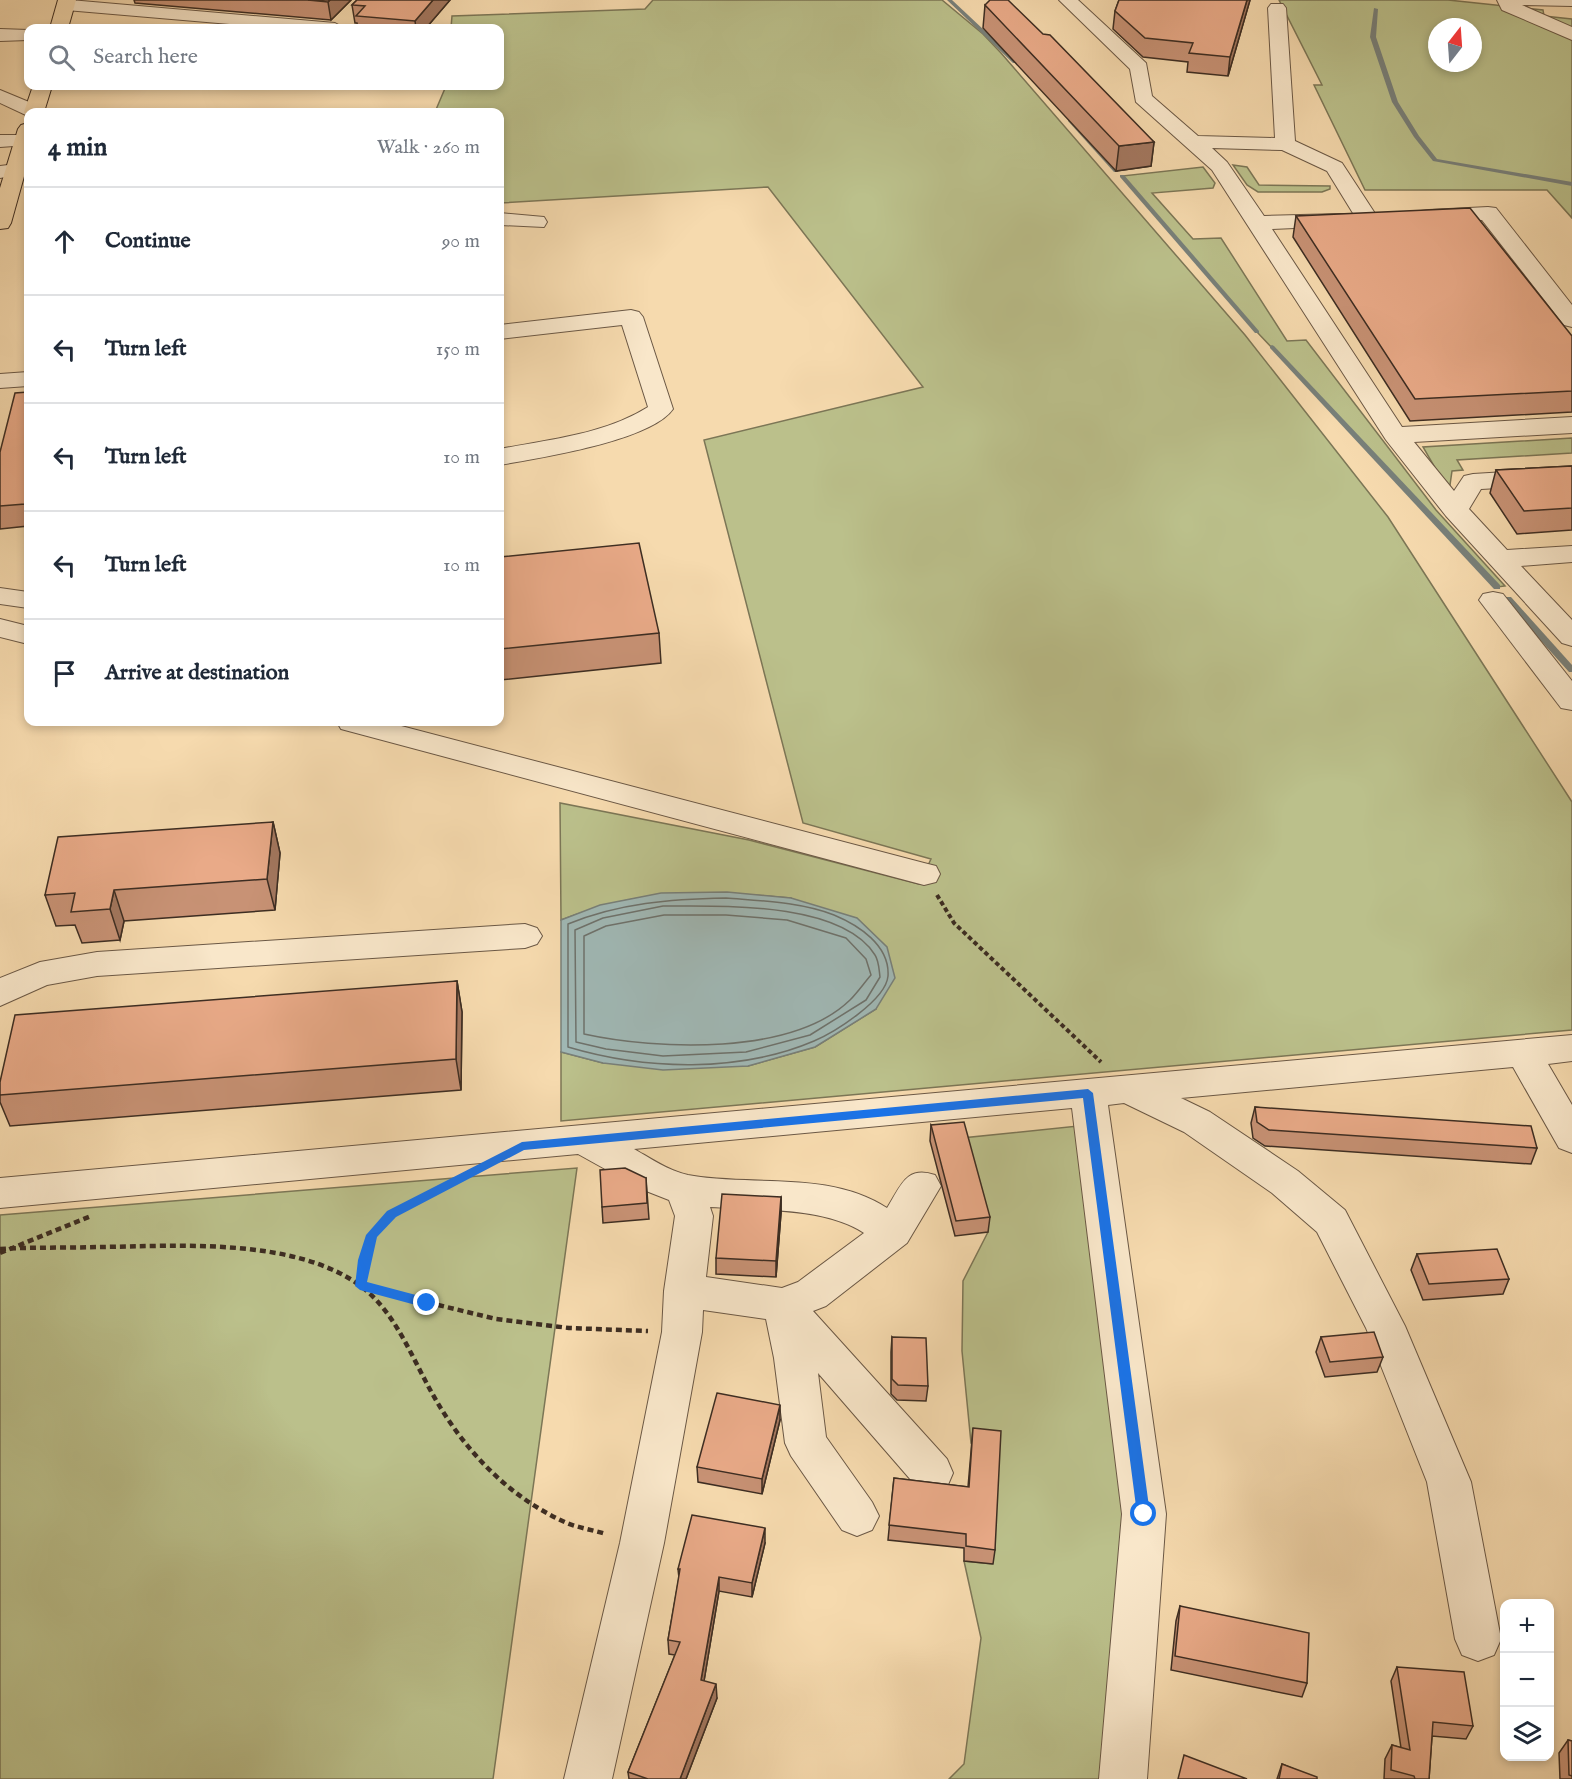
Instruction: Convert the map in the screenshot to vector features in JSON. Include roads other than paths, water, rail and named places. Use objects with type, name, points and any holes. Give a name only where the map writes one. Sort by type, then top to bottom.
[{"type":"main road","points":[[60,24],[67,3]]},
{"type":"main road","points":[[36,108],[41,90]]},
{"type":"main road","points":[[0,223],[8,171],[24,141]]},
{"type":"street","points":[[1068,0],[1139,67],[1143,98],[1220,166],[1395,435],[1455,510],[1568,630]]},
{"type":"street","points":[[1506,0],[1508,6],[1572,34]]},
{"type":"street","points":[[1516,0],[1550,3],[1572,9]]},
{"type":"street","points":[[1550,3],[1572,1]]},
{"type":"street","points":[[67,3],[293,24]]},
{"type":"street","points":[[1277,8],[1285,144]]},
{"type":"street","points":[[340,24],[351,14]]},
{"type":"street","points":[[0,35],[24,35]]},
{"type":"street","points":[[0,96],[24,126]]},
{"type":"street","points":[[0,141],[24,134]]},
{"type":"street","points":[[1194,142],[1285,144],[1335,167],[1367,218]]},
{"type":"street","points":[[1411,216],[1488,213],[1572,320]]},
{"type":"street","points":[[1259,223],[1389,218]]},
{"type":"street","points":[[504,219],[536,222]]},
{"type":"street","points":[[504,332],[631,317],[661,409],[647,420],[624,428],[504,456]]},
{"type":"street","points":[[0,381],[24,379]]},
{"type":"street","points":[[1395,435],[1572,425]]},
{"type":"street","points":[[1455,510],[1473,482],[1572,476]]},
{"type":"street","points":[[1499,559],[1572,554]]},
{"type":"street","points":[[0,596],[24,599]]},
{"type":"street","points":[[1493,600],[1572,701]]},
{"type":"street","points":[[0,628],[24,634]]},
{"type":"street","points":[[367,726],[924,874]]},
{"type":"street","points":[[0,993],[40,974],[96,964],[525,936]]},
{"type":"street","points":[[0,1193],[1572,1048]]},
{"type":"street","points":[[1523,1053],[1572,1138]]},
{"type":"street","points":[[1130,1089],[1197,1122],[1285,1182],[1331,1221],[1385,1326],[1449,1482],[1478,1639]]},
{"type":"street","points":[[1088,1093],[1144,1514],[1123,1779]]},
{"type":"street","points":[[584,1140],[654,1178],[685,1190],[802,1198],[860,1210],[893,1232]]},
{"type":"street","points":[[684,1291],[783,1305],[812,1294],[893,1232],[922,1186]]},
{"type":"street","points":[[588,1779],[642,1543],[682,1332],[684,1291],[694,1216],[685,1190]]},
{"type":"street","points":[[783,1305],[932,1473]]},
{"type":"street","points":[[783,1305],[795,1358],[806,1443],[857,1516]]},
{"type":"water","points":[[727,892],[791,898],[857,918],[887,947],[895,978],[876,1009],[815,1047],[748,1066],[663,1070],[603,1063],[561,1052],[561,920],[600,905],[661,893]]},
{"type":"waterway","points":[[949,0],[1015,62]]},
{"type":"waterway","points":[[1376,9],[1373,37],[1395,102],[1435,160],[1572,184]]},
{"type":"waterway","points":[[1070,120],[1116,171]]},
{"type":"waterway","points":[[1122,176],[1257,332]]},
{"type":"waterway","points":[[1272,347],[1497,587]]},
{"type":"waterway","points":[[1508,599],[1572,670]]}]
